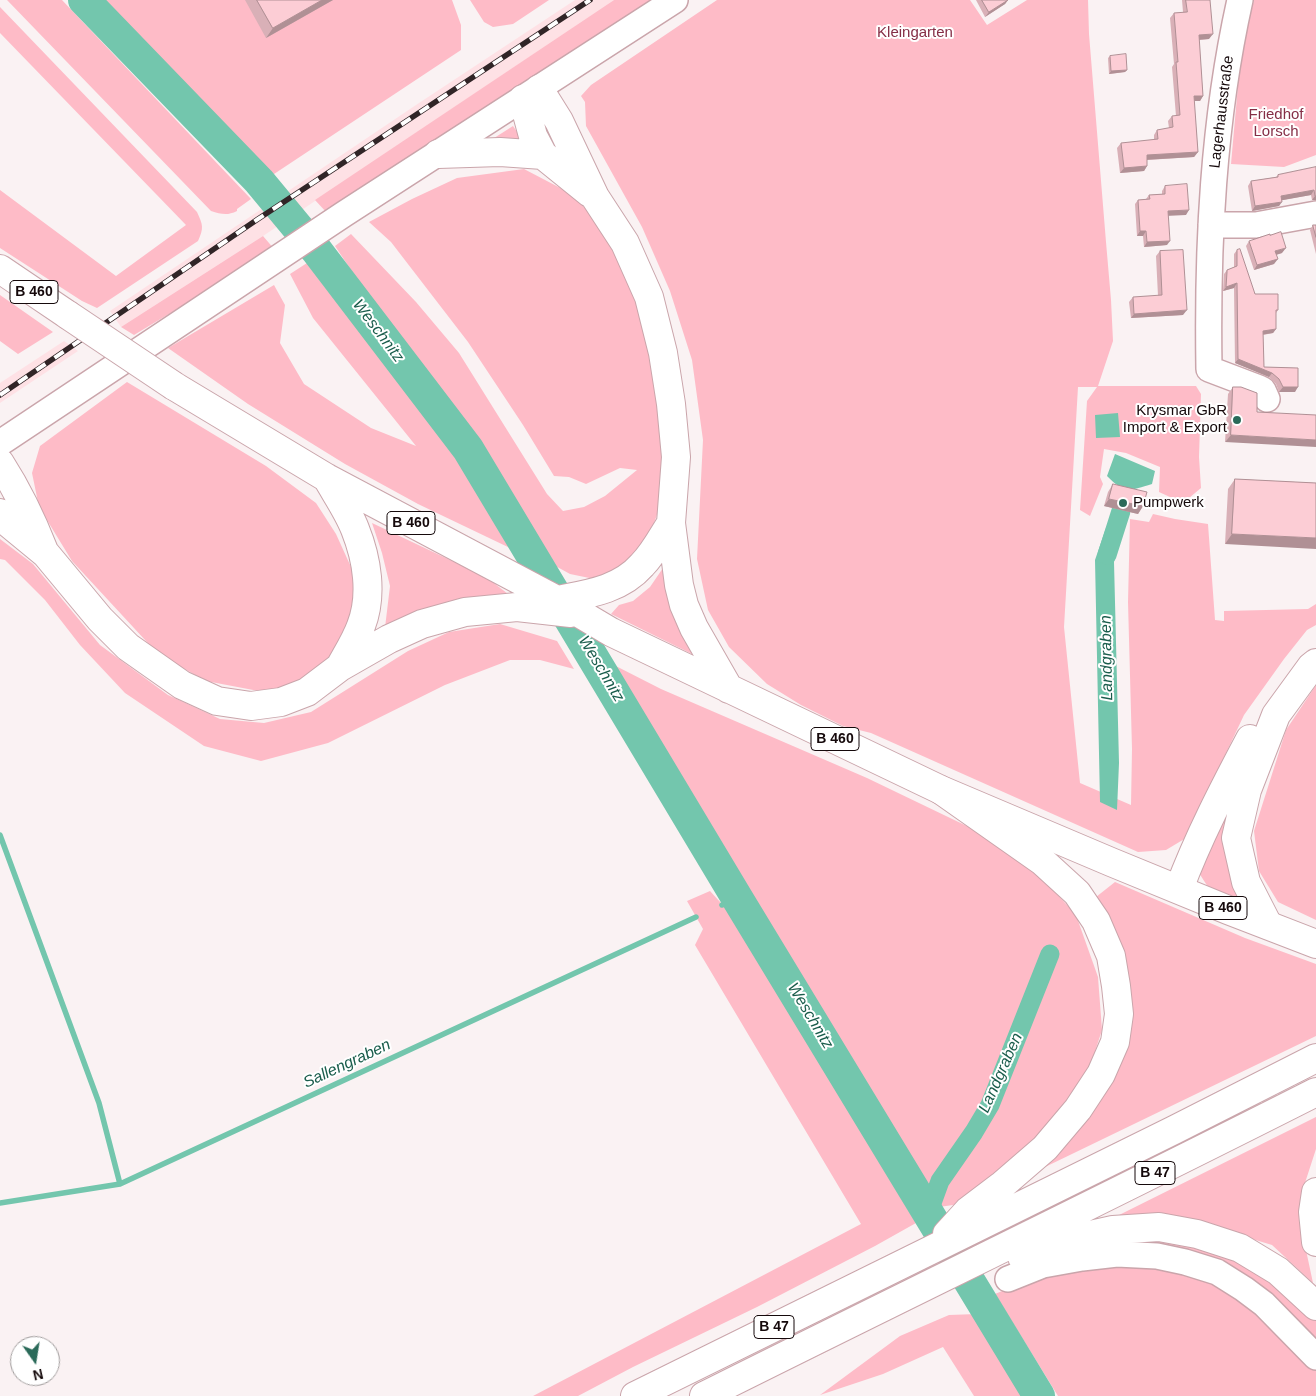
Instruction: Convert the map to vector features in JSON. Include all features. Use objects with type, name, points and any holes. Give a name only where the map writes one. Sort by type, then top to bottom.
[{"type":"main road","points":[[531,94],[533,136],[543,156],[595,197]]},
{"type":"main road","points":[[531,94],[559,121],[595,197],[625,243],[649,297],[663,353],[671,404],[676,457],[671,523],[679,585],[684,605],[694,628],[730,689]]},
{"type":"main road","points":[[438,154],[500,152],[543,156]]},
{"type":"main road","name":"B 460","points":[[0,269],[174,386],[327,478],[496,568],[575,603],[611,632],[941,790],[1228,910],[1316,944]]},
{"type":"main road","points":[[0,463],[12,481],[46,554]]},
{"type":"main road","points":[[327,478],[355,528],[364,557],[368,582],[366,605],[361,626],[340,667]]},
{"type":"main road","points":[[2,518],[46,554],[100,619],[128,647],[182,685],[216,701],[251,706],[281,702],[307,692],[340,667],[389,639],[422,624],[465,612],[575,603],[616,586],[632,576],[644,564],[671,523]]},
{"type":"main road","points":[[1179,889],[1186,869],[1225,787],[1265,711],[1302,660],[1316,648]]},
{"type":"main road","points":[[1268,925],[1246,882],[1236,838],[1247,790],[1276,715],[1311,667],[1316,663]]},
{"type":"main road","points":[[941,790],[1042,861],[1078,893],[1096,921],[1110,956],[1119,1014],[1115,1042],[1101,1074],[1078,1109],[1045,1148],[1001,1186],[973,1219]]},
{"type":"main road","name":"B 47","points":[[635,1396],[923,1253],[973,1219],[1316,1058]]},
{"type":"main road","name":"B 47","points":[[704,1396],[965,1267],[1001,1266],[1168,1167],[1316,1092]]},
{"type":"main road","points":[[1316,1192],[1313,1212],[1316,1242]]},
{"type":"main road","points":[[1001,1266],[1046,1245],[1113,1230],[1159,1227],[1197,1234],[1240,1248],[1278,1271],[1316,1306]]},
{"type":"street","points":[[0,443],[328,225],[675,0]]},
{"type":"street","name":"Lagerhausstraße","points":[[1240,0],[1230,43],[1217,139],[1210,225],[1209,368],[1263,390],[1267,399]]},
{"type":"street","points":[[1210,225],[1256,225],[1316,214]]},
{"type":"street","points":[[1001,1266],[1043,1265],[1118,1254],[1157,1256],[1185,1262],[1216,1272],[1244,1289],[1264,1304],[1316,1357]]},
{"type":"shaded area","points":[[575,0],[614,0],[263,236],[121,327],[110,311]]},
{"type":"shaded area","points":[[64,341],[78,351],[0,403],[0,383]]},
{"type":"green space","points":[[7,0],[62,0],[251,199],[237,209],[237,211],[230,214],[211,211]]},
{"type":"green space","points":[[97,0],[452,0],[461,25],[461,50],[268,178]]},
{"type":"green space","points":[[470,0],[549,0],[513,24],[493,27],[484,22]]},
{"type":"green space","points":[[614,0],[655,0],[327,213],[315,200]]},
{"type":"green space","name":"Kleingarten","points":[[717,0],[970,0],[987,25],[1027,0],[1088,0],[1113,341],[1098,386],[1196,386],[1201,394],[1199,457],[1201,488],[1183,503],[1159,492],[1160,467],[1126,453],[1104,449],[1100,477],[1103,484],[1090,516],[1080,510],[1087,401],[1097,387],[1078,387],[1064,627],[1080,783],[1131,805],[1132,749],[1128,602],[1130,519],[1149,522],[1153,514],[1208,524],[1215,620],[1224,621],[1224,611],[1308,609],[1316,604],[1316,625],[1307,630],[1244,715],[1186,838],[1166,850],[1138,852],[871,733],[843,726],[801,705],[767,684],[729,647],[708,610],[697,559],[703,440],[692,360],[670,291],[642,227],[586,126],[585,102],[581,96],[591,85]]},
{"type":"green space","name":"Friedhof Lorsch","points":[[1254,0],[1316,0],[1316,155],[1284,167],[1231,164],[1241,52]]},
{"type":"green space","points":[[0,7],[197,212],[201,220],[202,230],[198,241],[97,308],[82,301],[0,248],[0,190],[116,276],[186,225],[0,33]]},
{"type":"green space","points":[[513,126],[526,145],[491,140]]},
{"type":"green space","points":[[524,169],[568,192],[608,230],[642,310],[662,372],[665,492],[647,543],[604,581],[570,574],[541,558],[525,522],[463,427],[335,246],[351,234],[416,302],[459,353],[547,494],[563,511],[584,507],[605,496],[637,470],[620,468],[586,484],[569,477],[554,476],[468,342],[391,242],[369,222],[457,178]]},
{"type":"green space","points":[[263,236],[275,250],[134,335],[121,327]]},
{"type":"green space","points":[[307,263],[437,429],[461,464],[510,548],[418,504],[345,464],[248,404],[168,348],[274,285],[285,305],[280,343],[304,384],[371,428],[416,446],[313,318],[290,274]]},
{"type":"green space","points":[[0,295],[53,332],[18,354],[0,341]]},
{"type":"green space","points":[[127,382],[266,466],[316,503],[336,534],[356,578],[358,615],[337,657],[304,680],[269,693],[206,681],[158,654],[72,561],[39,507],[32,473],[40,446]]},
{"type":"green space","points":[[372,523],[486,577],[512,597],[384,636],[390,586]]},
{"type":"green space","points":[[0,539],[33,564],[100,645],[168,695],[220,719],[264,723],[311,712],[408,651],[449,632],[500,624],[557,641],[574,669],[540,660],[510,660],[445,685],[328,743],[261,761],[204,746],[125,693],[80,645],[45,600],[5,560],[0,559]]},
{"type":"green space","points":[[663,568],[691,640],[692,654],[611,614],[619,605],[633,601],[650,587]]},
{"type":"green space","points":[[606,661],[661,689],[867,778],[973,829],[1030,864],[1076,915],[1098,977],[1102,1030],[1086,1079],[1065,1117],[960,1204],[939,1207],[922,1187]]},
{"type":"green space","points":[[1316,685],[1316,920],[1278,902],[1259,871],[1254,831],[1286,730]]},
{"type":"green space","points":[[1232,796],[1225,848],[1230,873],[1247,901],[1208,887],[1199,873]]},
{"type":"green space","points":[[1115,882],[1245,938],[1316,964],[1316,1036],[1043,1168],[1088,1117],[1119,1060],[1096,897]]},
{"type":"green space","points":[[710,891],[731,914],[916,1223],[757,1307],[578,1396],[533,1396],[861,1224],[695,945],[703,929],[687,901]]},
{"type":"green space","points":[[1316,1117],[1316,1149],[1303,1189],[1303,1236],[1313,1283],[1272,1245],[1216,1228],[1101,1224]]},
{"type":"green space","points":[[1142,1239],[1173,1241],[1243,1261],[1271,1278],[1316,1319],[1316,1351],[1271,1303],[1111,1242]]},
{"type":"green space","points":[[1122,1261],[1211,1274],[1316,1363],[1316,1396],[1058,1396],[995,1294],[1057,1268]]},
{"type":"green space","points":[[977,1314],[1026,1396],[974,1396],[943,1347],[883,1374],[820,1395],[900,1336],[949,1315]]},
{"type":"water","points":[[1118,413],[1120,437],[1096,438],[1095,415]]},
{"type":"water","points":[[1115,454],[1155,471],[1152,484],[1128,490],[1113,482],[1107,476]]},
{"type":"water","points":[[1106,528],[1119,531],[1114,562],[1119,763],[1117,810],[1100,802],[1095,560]]},
{"type":"building","points":[[257,0],[322,0],[273,28]]},
{"type":"building","points":[[982,0],[1008,0],[989,12]]},
{"type":"building","points":[[1186,0],[1210,0],[1213,34],[1199,35],[1203,96],[1194,96],[1198,152],[1147,155],[1147,166],[1124,168],[1121,143],[1158,139],[1157,130],[1173,127],[1172,116],[1180,115],[1174,13],[1187,12]]},
{"type":"building","points":[[1126,54],[1127,70],[1111,71],[1110,56]]},
{"type":"building","points":[[1316,167],[1316,196],[1314,190],[1281,196],[1282,202],[1255,206],[1251,181],[1278,177],[1278,175]]},
{"type":"building","points":[[1187,184],[1189,210],[1168,211],[1170,241],[1147,242],[1146,231],[1140,231],[1138,200],[1150,199],[1149,195],[1165,194],[1165,186]]},
{"type":"building","points":[[1313,225],[1316,225],[1316,237]]},
{"type":"building","points":[[1281,232],[1286,248],[1275,251],[1278,259],[1257,265],[1249,241]]},
{"type":"building","points":[[1240,249],[1255,294],[1278,294],[1276,329],[1263,331],[1264,367],[1298,368],[1298,387],[1283,387],[1279,379],[1272,373],[1238,359],[1237,283],[1226,287],[1227,270],[1237,266],[1237,250]]},
{"type":"building","points":[[1183,250],[1187,310],[1134,314],[1133,297],[1162,295],[1160,251]]},
{"type":"building","name":"Krysmar GbR Import & Export","points":[[1233,387],[1241,387],[1257,393],[1257,412],[1316,415],[1316,440],[1231,435]]},
{"type":"building","points":[[1235,479],[1316,483],[1316,538],[1232,534]]},
{"type":"building","points":[[1113,484],[1147,492],[1143,506],[1109,499]]},
{"type":"waterway","name":"Weschnitz","points":[[84,0],[259,181],[317,251],[468,449],[1039,1396]]},
{"type":"waterway","name":"Landgraben","points":[[1107,555],[1121,511]]},
{"type":"waterway","points":[[0,835],[99,1103],[120,1184]]},
{"type":"waterway","name":"Sallengraben","points":[[722,905],[737,898]]},
{"type":"waterway","name":"Sallengraben","points":[[0,1203],[120,1184],[696,917]]},
{"type":"waterway","name":"Landgraben","points":[[928,1214],[940,1181],[990,1105],[1050,954]]},
{"type":"railway","points":[[0,395],[258,219],[590,0]]},
{"type":"place","name":"Krysmar GbR Import & Export","points":[[1237,420]]},
{"type":"place","name":"Pumpwerk","points":[[1123,503]]}]
